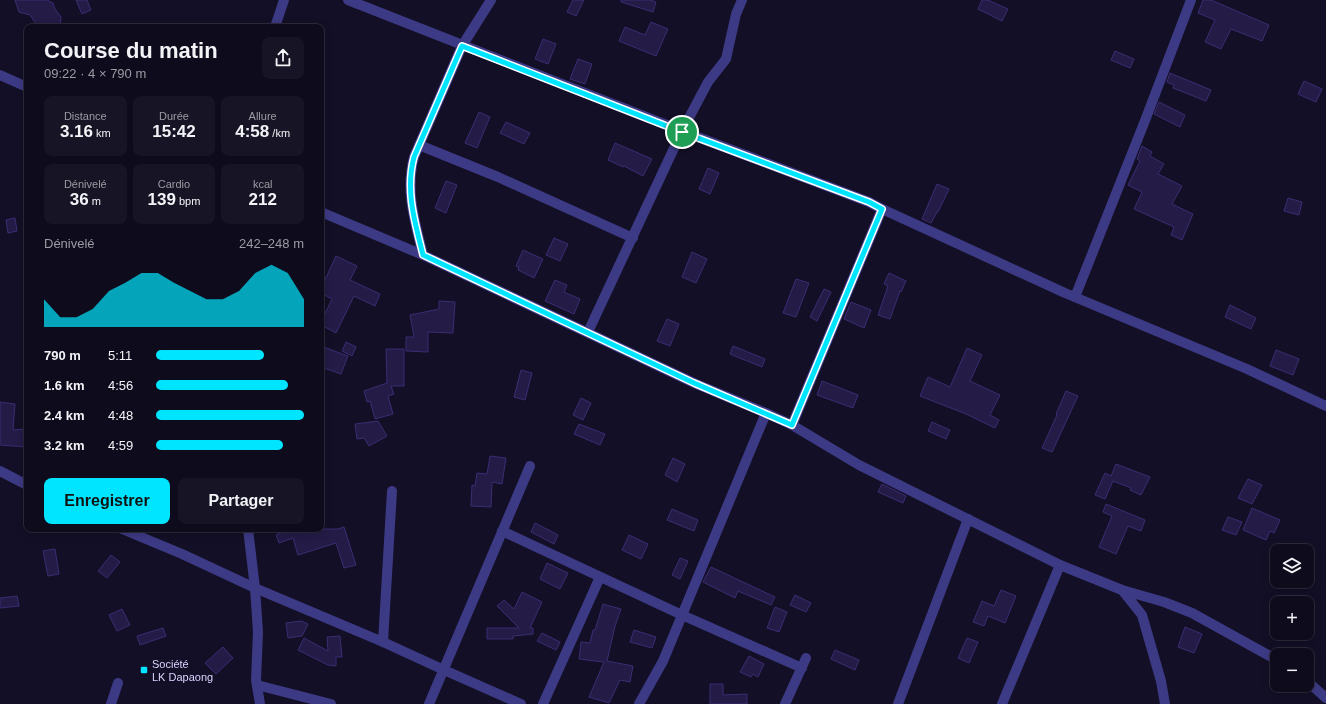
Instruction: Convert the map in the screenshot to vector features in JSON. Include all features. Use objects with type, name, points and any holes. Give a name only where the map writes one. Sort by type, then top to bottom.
[{"type":"street","points":[[276,24],[284,0]]},
{"type":"street","points":[[348,0],[682,132],[869,202],[1075,297],[1247,369],[1326,406]]},
{"type":"street","points":[[423,255],[410,194],[410,171],[414,157],[462,46],[490,0]]},
{"type":"street","points":[[588,332],[682,132],[708,82],[726,59],[736,14],[742,0]]},
{"type":"street","points":[[1075,297],[1191,0]]},
{"type":"street","points":[[0,75],[24,86]]},
{"type":"street","points":[[419,145],[498,177],[633,238]]},
{"type":"street","points":[[792,425],[882,209]]},
{"type":"street","points":[[324,213],[423,255],[694,383],[792,425],[859,465],[1060,565],[1122,590],[1164,602],[1192,613],[1270,656]]},
{"type":"street","points":[[639,704],[663,661],[766,413]]},
{"type":"street","points":[[429,704],[530,466]]},
{"type":"street","points":[[0,471],[24,483]]},
{"type":"street","points":[[383,642],[392,491]]},
{"type":"street","points":[[898,704],[968,519]]},
{"type":"street","points":[[502,531],[682,615],[802,668]]},
{"type":"street","points":[[129,532],[182,554],[255,588],[383,642],[521,704]]},
{"type":"street","points":[[248,532],[255,588],[258,632],[257,685],[260,704]]},
{"type":"street","points":[[1002,704],[1060,565]]},
{"type":"street","points":[[543,704],[600,577]]},
{"type":"street","points":[[1122,590],[1142,616],[1161,681],[1165,704]]},
{"type":"street","points":[[785,704],[806,658]]},
{"type":"street","points":[[111,704],[118,683]]},
{"type":"street","points":[[257,685],[331,704]]},
{"type":"street","points":[[1314,687],[1326,698]]},
{"type":"building","points":[[15,0],[47,0],[53,3],[55,9],[61,17],[60,24],[36,24],[30,15],[19,12]]},
{"type":"building","points":[[76,0],[87,0],[91,10],[82,14]]},
{"type":"building","points":[[573,0],[584,0],[576,16],[567,12]]},
{"type":"building","points":[[621,0],[650,0],[656,2],[653,12],[621,2]]},
{"type":"building","points":[[982,0],[988,0],[1008,9],[1002,21],[978,9]]},
{"type":"building","points":[[1203,0],[1211,0],[1269,25],[1262,41],[1231,29],[1221,49],[1205,42],[1215,20],[1198,13]]},
{"type":"building","points":[[651,22],[668,29],[656,56],[619,41],[625,27],[645,35]]},
{"type":"building","points":[[543,39],[556,44],[548,64],[535,59]]},
{"type":"building","points":[[1115,51],[1134,59],[1130,68],[1111,60]]},
{"type":"building","points":[[578,59],[592,64],[585,84],[570,79]]},
{"type":"building","points":[[1170,73],[1211,90],[1206,101],[1173,88],[1174,85],[1167,82]]},
{"type":"building","points":[[1304,81],[1322,89],[1316,102],[1298,94]]},
{"type":"building","points":[[1159,102],[1185,115],[1180,127],[1154,114]]},
{"type":"building","points":[[479,112],[490,117],[477,148],[465,143]]},
{"type":"building","points":[[506,122],[530,133],[524,144],[500,133]]},
{"type":"building","points":[[615,143],[652,159],[643,176],[608,160]]},
{"type":"building","points":[[1142,146],[1152,152],[1150,156],[1164,164],[1158,174],[1182,186],[1172,204],[1193,214],[1182,240],[1171,235],[1174,227],[1134,209],[1142,192],[1128,185],[1140,161],[1137,159]]},
{"type":"building","points":[[708,168],[719,173],[710,194],[699,189]]},
{"type":"building","points":[[446,181],[457,185],[446,213],[435,208]]},
{"type":"building","points":[[937,184],[949,189],[931,223],[922,219]]},
{"type":"building","points":[[1288,198],[1302,202],[1299,215],[1284,211]]},
{"type":"building","points":[[15,218],[17,231],[8,233],[6,220]]},
{"type":"building","points":[[554,238],[568,244],[560,261],[546,255]]},
{"type":"building","points":[[523,250],[543,259],[534,278],[518,270],[519,267],[516,266]]},
{"type":"building","points":[[692,252],[707,259],[696,283],[682,277]]},
{"type":"building","points":[[336,256],[357,266],[350,280],[380,294],[375,306],[354,296],[336,333],[324,327],[324,316],[332,299],[324,295],[324,282]]},
{"type":"building","points":[[889,273],[906,281],[901,292],[900,291],[890,319],[878,315],[888,286],[884,284]]},
{"type":"building","points":[[796,279],[809,283],[796,317],[783,313]]},
{"type":"building","points":[[555,280],[567,285],[564,292],[580,299],[574,314],[545,301]]},
{"type":"building","points":[[824,289],[831,292],[817,321],[810,317]]},
{"type":"building","points":[[439,301],[455,302],[453,333],[428,332],[428,352],[406,351],[406,337],[414,337],[410,315],[439,309]]},
{"type":"building","points":[[851,302],[871,310],[864,328],[844,319]]},
{"type":"building","points":[[1230,305],[1256,318],[1251,329],[1225,317]]},
{"type":"building","points":[[667,319],[679,324],[670,346],[657,341]]},
{"type":"building","points":[[346,342],[356,347],[352,356],[342,351]]},
{"type":"building","points":[[733,346],[765,359],[762,367],[730,354]]},
{"type":"building","points":[[324,347],[348,356],[341,374],[324,368]]},
{"type":"building","points":[[967,348],[982,355],[970,381],[1000,395],[990,415],[999,420],[995,428],[966,414],[920,396],[928,377],[950,387]]},
{"type":"building","points":[[386,349],[404,349],[404,386],[391,386],[394,394],[388,396],[393,414],[375,419],[370,401],[367,402],[364,391],[387,383]]},
{"type":"building","points":[[1276,350],[1299,359],[1293,375],[1270,366]]},
{"type":"building","points":[[521,370],[532,373],[525,400],[514,397]]},
{"type":"building","points":[[822,381],[858,395],[853,408],[817,395]]},
{"type":"building","points":[[1066,391],[1078,396],[1052,452],[1042,448]]},
{"type":"building","points":[[581,398],[591,403],[583,420],[573,415]]},
{"type":"building","points":[[0,402],[15,404],[13,430],[24,429],[24,447],[0,445]]},
{"type":"building","points":[[378,421],[387,436],[369,446],[364,438],[357,439],[355,424]]},
{"type":"building","points":[[932,422],[950,430],[946,439],[928,431]]},
{"type":"building","points":[[579,424],[605,434],[600,445],[574,434]]},
{"type":"building","points":[[490,456],[506,458],[502,484],[492,482],[491,507],[471,506],[472,485],[475,486],[477,473],[487,474]]},
{"type":"building","points":[[673,458],[685,464],[677,482],[665,475]]},
{"type":"building","points":[[1116,464],[1150,477],[1141,495],[1130,490],[1131,488],[1113,481],[1105,499],[1095,495],[1105,473],[1111,476]]},
{"type":"building","points":[[1248,479],[1262,485],[1252,504],[1238,498]]},
{"type":"building","points":[[882,484],[906,496],[903,503],[878,492]]},
{"type":"building","points":[[1106,504],[1145,520],[1141,531],[1128,526],[1116,554],[1099,547],[1112,516],[1103,512]]},
{"type":"building","points":[[1252,508],[1280,520],[1274,533],[1270,531],[1266,540],[1243,530]]},
{"type":"building","points":[[672,509],[698,520],[694,531],[667,520]]},
{"type":"building","points":[[1228,517],[1242,522],[1236,535],[1222,530]]},
{"type":"building","points":[[535,523],[558,535],[554,544],[531,532]]},
{"type":"building","points":[[344,527],[356,565],[344,568],[336,543],[298,555],[293,538],[279,543],[276,535],[283,532],[324,532],[324,529],[338,529]]},
{"type":"building","points":[[629,535],[648,544],[641,559],[622,550]]},
{"type":"building","points":[[55,549],[59,574],[48,576],[43,551]]},
{"type":"building","points":[[111,555],[120,562],[107,578],[98,571]]},
{"type":"building","points":[[680,558],[688,561],[680,579],[672,575]]},
{"type":"building","points":[[547,563],[568,573],[560,589],[540,579]]},
{"type":"building","points":[[711,567],[775,597],[771,605],[738,591],[735,598],[703,582]]},
{"type":"building","points":[[1001,590],[1016,596],[1005,623],[988,616],[984,626],[973,622],[982,601],[994,606]]},
{"type":"building","points":[[522,592],[542,602],[530,628],[533,628],[533,634],[513,636],[513,639],[487,639],[487,628],[519,628],[497,606],[504,600],[514,609]]},
{"type":"building","points":[[795,595],[811,603],[806,612],[790,605]]},
{"type":"building","points":[[17,596],[19,606],[0,608],[0,598]]},
{"type":"building","points":[[603,604],[621,609],[615,626],[607,661],[633,666],[630,682],[620,680],[609,703],[589,697],[604,662],[579,659],[581,642],[590,643],[593,630],[595,630]]},
{"type":"building","points":[[775,607],[787,612],[779,632],[767,628]]},
{"type":"building","points":[[122,609],[130,625],[117,631],[109,615]]},
{"type":"building","points":[[301,621],[308,624],[302,636],[288,638],[286,623]]},
{"type":"building","points":[[1185,627],[1202,634],[1194,653],[1178,647]]},
{"type":"building","points":[[163,628],[166,636],[140,645],[137,636]]},
{"type":"building","points":[[634,630],[656,637],[652,648],[630,642]]},
{"type":"building","points":[[542,633],[560,642],[556,650],[537,641]]},
{"type":"building","points":[[340,636],[342,657],[336,657],[336,666],[328,665],[298,650],[304,638],[328,651],[327,637]]},
{"type":"building","points":[[967,638],[978,642],[969,663],[958,658]]},
{"type":"building","points":[[223,647],[233,658],[216,674],[205,663]]},
{"type":"building","points":[[835,650],[859,660],[855,670],[831,659]]},
{"type":"building","points":[[749,656],[764,664],[758,677],[753,674],[751,677],[740,672]]},
{"type":"building","points":[[710,684],[723,684],[723,695],[747,694],[747,704],[710,704]]},
{"type":"place","name":"Société LK Dapaong","points":[[144,670]]},
{"type":"route","points":[[462,46],[564,84],[682,132],[869,202],[882,209],[792,425],[694,383],[423,255],[410,194],[410,171],[414,157],[462,46]]}]
